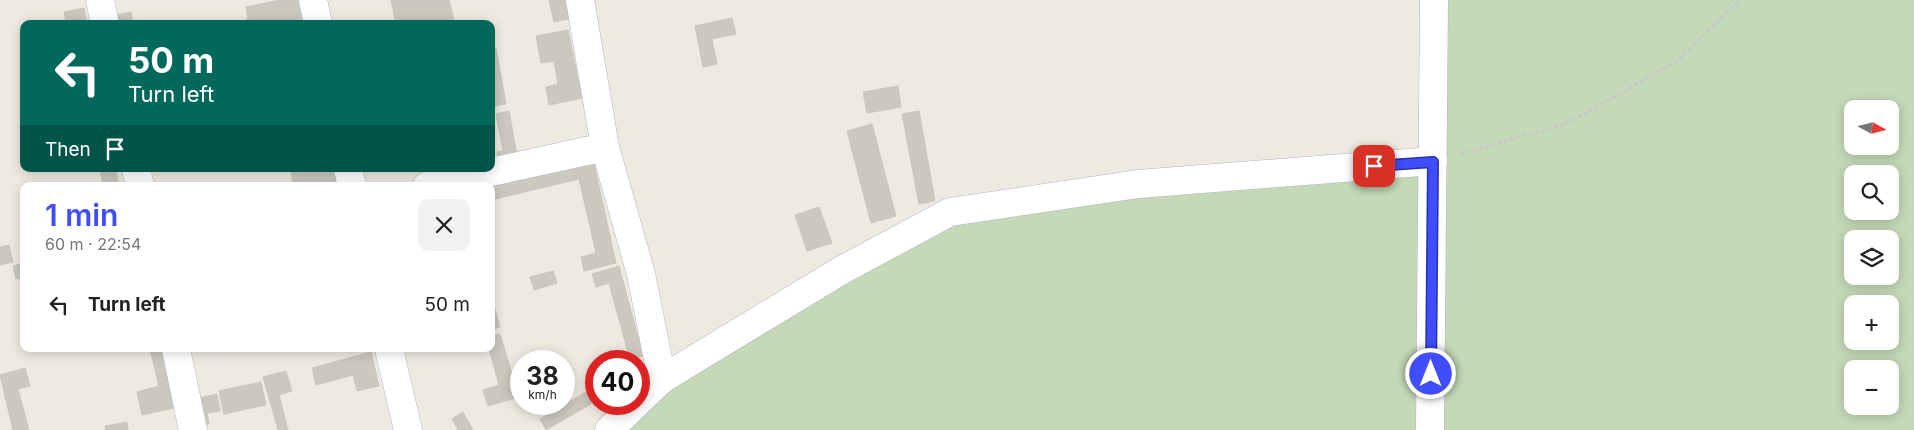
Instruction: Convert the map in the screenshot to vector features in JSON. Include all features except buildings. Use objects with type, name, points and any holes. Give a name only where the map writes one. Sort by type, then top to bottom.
[{"type":"street","points":[[100,0],[103,20]]},
{"type":"street","points":[[313,0],[317,20]]},
{"type":"street","points":[[580,0],[605,146],[641,274],[662,378]]},
{"type":"street","points":[[1430,430],[1434,0]]},
{"type":"street","points":[[495,171],[605,146]]},
{"type":"street","points":[[650,390],[662,378],[842,270],[950,212],[1138,184],[1433,162]]},
{"type":"street","points":[[445,182],[489,172]]},
{"type":"street","points":[[177,352],[193,430]]},
{"type":"street","points":[[390,352],[408,430]]},
{"type":"street","points":[[609,430],[625,415]]},
{"type":"path","points":[[1433,162],[1568,123],[1676,62],[1740,0]]},
{"type":"green space","points":[[1434,0],[1914,0],[1914,430],[609,430],[625,415],[650,415],[650,395],[950,212],[1433,161]]},
{"type":"route","points":[[1374,166],[1433,162],[1431,374]]}]
